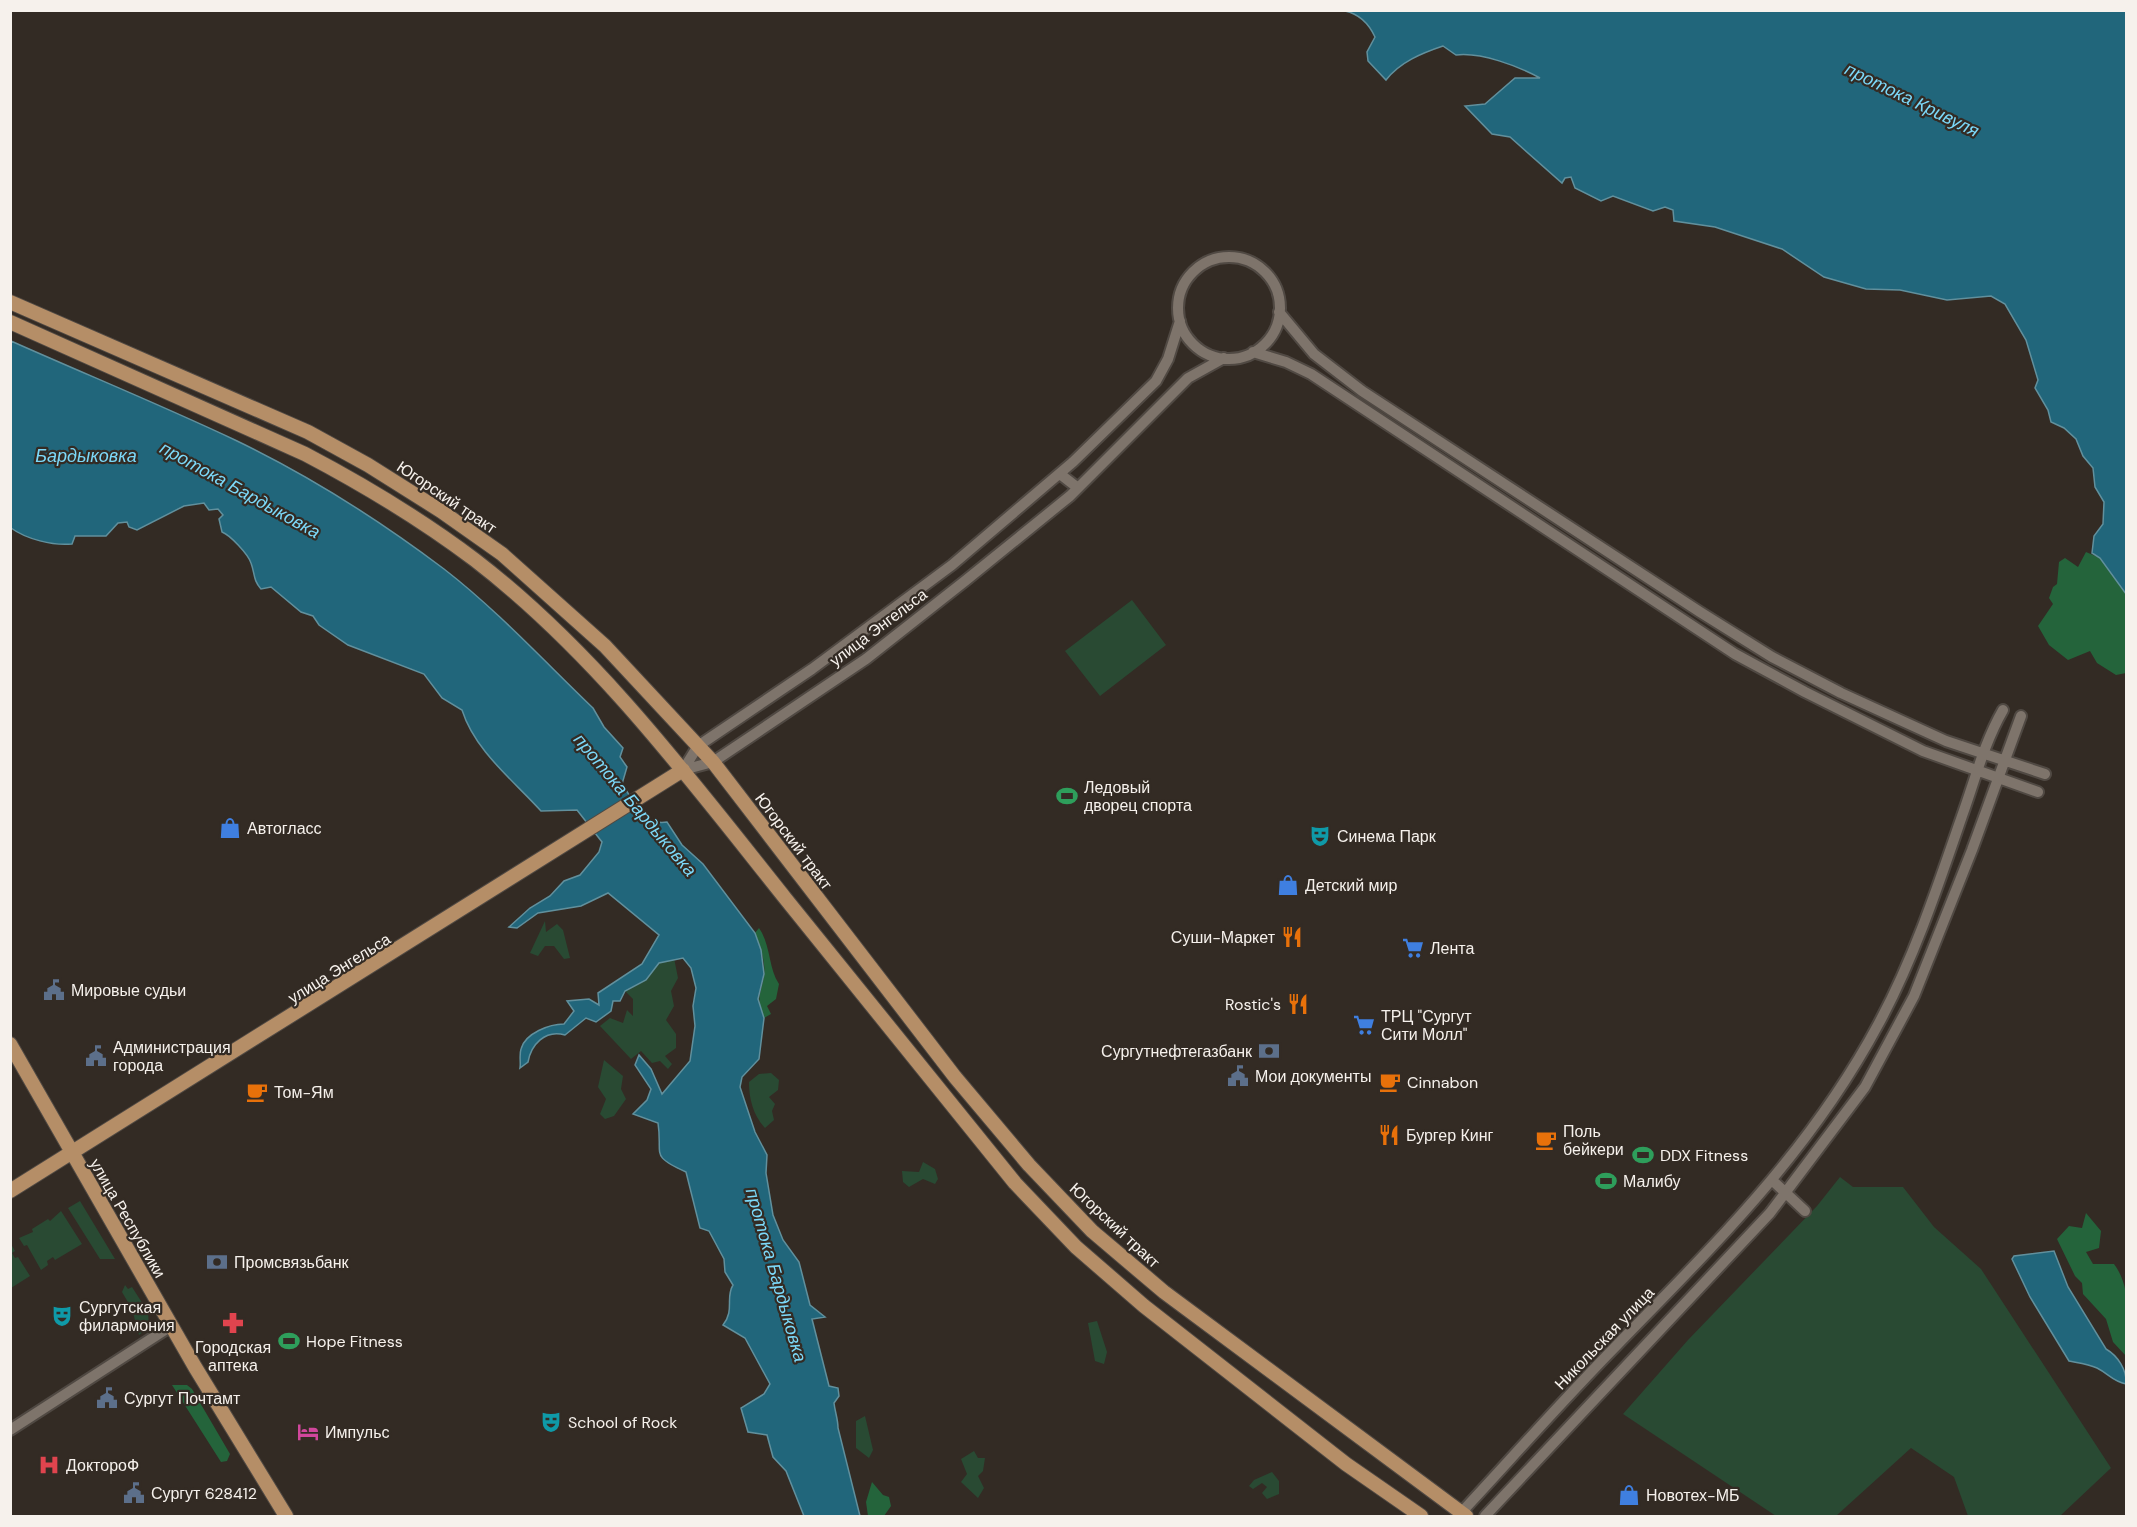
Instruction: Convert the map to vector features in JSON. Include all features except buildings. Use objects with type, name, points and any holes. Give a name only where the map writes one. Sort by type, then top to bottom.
[{"type":"main road","name":"Югорский тракт","points":[[10,302],[308,432],[368,465],[441,511],[501,554],[571,614],[713,762],[955,1077],[1029,1164],[1092,1231],[1164,1292],[1462,1515]]},
{"type":"main road","points":[[10,322],[274,439],[347,476],[477,561],[572,646],[622,699],[683,770],[1015,1183],[1076,1247],[1207,1357],[1346,1464],[1421,1516]]},
{"type":"main road","name":"улица Энгельса","points":[[10,1191],[683,770]]},
{"type":"main road","name":"улица Республики","points":[[10,1044],[171,1326],[286,1516]]},
{"type":"street","points":[[1224,258],[1250,262],[1264,272],[1278,295],[1279,312],[1270,337],[1253,352],[1242,357],[1224,358],[1199,349],[1187,337],[1179,321],[1180,295],[1187,279],[1207,262],[1224,258]]},
{"type":"street","points":[[1279,312],[1314,354],[1362,391],[1772,657],[1841,693],[1946,741],[2045,774]]},
{"type":"street","name":"улица Энгельса","points":[[683,770],[698,746],[812,669],[907,599],[996,530],[1060,474],[1156,381],[1168,359],[1179,321]]},
{"type":"street","points":[[1253,352],[1286,362],[1311,374],[1736,654],[1898,740],[1977,772],[2038,792]]},
{"type":"street","name":"улица Энгельса","points":[[683,770],[713,762],[866,658],[965,581],[1078,488],[1179,386],[1198,371],[1224,358]]},
{"type":"street","points":[[1060,474],[1078,488]]},
{"type":"street","name":"Никольская улица","points":[[1462,1515],[1553,1411],[1714,1246],[1773,1181],[1822,1118],[1884,1014],[1934,894],[1990,732],[2003,710]]},
{"type":"street","points":[[1485,1516],[1728,1260],[1786,1194],[1865,1087],[1910,1005],[1972,850],[2021,716]]},
{"type":"street","points":[[1773,1181],[1805,1211]]},
{"type":"street","points":[[10,1430],[171,1326]]},
{"type":"green space","points":[[2086,552],[2100,558],[2126,594],[2126,673],[2116,675],[2097,663],[2090,651],[2068,660],[2049,645],[2038,626],[2053,604],[2049,598],[2053,587],[2057,584],[2059,562],[2065,558],[2078,567]]},
{"type":"green space","points":[[1132,600],[1166,645],[1100,696],[1065,651]]},
{"type":"green space","points":[[545,921],[546,932],[557,924],[563,930],[570,958],[564,959],[554,946],[545,946],[538,956],[530,953]]},
{"type":"green space","points":[[759,928],[766,942],[779,984],[776,999],[767,1006],[771,1014],[764,1018],[759,1001],[764,965],[755,933]]},
{"type":"green space","points":[[674,958],[678,978],[671,991],[674,1006],[666,1020],[676,1034],[676,1048],[665,1056],[672,1064],[668,1069],[660,1061],[652,1063],[641,1051],[631,1059],[600,1026],[610,1018],[623,1023],[627,1010],[633,1016],[633,999],[625,991],[646,980],[659,963]]},
{"type":"green space","points":[[604,1060],[623,1076],[621,1089],[626,1099],[614,1116],[605,1119],[600,1114],[606,1099],[598,1087]]},
{"type":"green space","points":[[771,1073],[779,1080],[778,1090],[769,1097],[775,1104],[772,1111],[774,1120],[765,1128],[757,1118],[752,1106],[749,1082],[759,1074]]},
{"type":"green space","points":[[923,1162],[935,1169],[938,1179],[935,1184],[923,1179],[909,1187],[903,1182],[902,1171],[919,1172]]},
{"type":"green space","points":[[1840,1177],[1853,1187],[1903,1187],[1934,1227],[1981,1269],[2111,1468],[2060,1516],[1968,1516],[1954,1477],[1911,1448],[1836,1516],[1776,1516],[1623,1414],[1688,1340],[1817,1206]]},
{"type":"green space","points":[[80,1201],[115,1259],[100,1259],[68,1208]]},
{"type":"green space","points":[[61,1211],[82,1244],[55,1260],[53,1257],[41,1270],[27,1245],[24,1246],[19,1238],[33,1232],[32,1229],[48,1219],[50,1221]]},
{"type":"green space","points":[[2086,1213],[2101,1231],[2099,1248],[2086,1252],[2093,1264],[2114,1264],[2124,1285],[2128,1308],[2126,1356],[2113,1342],[2106,1319],[2083,1294],[2082,1283],[2075,1276],[2057,1239],[2069,1226],[2082,1228]]},
{"type":"green space","points":[[11,1244],[15,1251],[12,1253],[15,1258],[18,1257],[30,1276],[11,1288]]},
{"type":"green space","points":[[125,1285],[128,1289],[132,1287],[148,1312],[149,1327],[139,1335],[132,1309],[122,1292]]},
{"type":"green space","points":[[1097,1321],[1107,1352],[1104,1364],[1095,1361],[1088,1323]]},
{"type":"green space","points":[[172,1385],[187,1385],[192,1389],[230,1454],[227,1461],[221,1462]]},
{"type":"green space","points":[[865,1416],[873,1450],[869,1458],[856,1448],[856,1421]]},
{"type":"green space","points":[[974,1451],[978,1458],[985,1458],[983,1471],[978,1476],[984,1488],[978,1498],[961,1482],[967,1474],[961,1459]]},
{"type":"green space","points":[[1272,1472],[1279,1481],[1279,1494],[1267,1499],[1262,1493],[1267,1487],[1262,1483],[1253,1489],[1249,1486],[1254,1480]]},
{"type":"green space","points":[[872,1482],[883,1495],[889,1497],[891,1506],[884,1516],[868,1516],[866,1502]]},
{"type":"water","name":"протока Кривуля","points":[[1345,11],[2126,11],[2126,594],[2100,558],[2092,553],[2094,536],[2103,524],[2104,502],[2095,487],[2093,468],[2083,456],[2076,439],[2064,428],[2051,422],[2048,410],[2035,388],[2038,380],[2026,340],[2005,304],[1991,296],[1947,300],[1900,290],[1866,289],[1824,277],[1782,249],[1715,227],[1674,221],[1673,210],[1665,207],[1653,211],[1613,196],[1601,201],[1575,188],[1571,177],[1565,178],[1562,183],[1510,137],[1492,134],[1465,106],[1485,104],[1515,78],[1540,78],[1499,61],[1477,56],[1456,55],[1443,46],[1405,63],[1386,80],[1368,61],[1367,52],[1375,37],[1373,32],[1359,17]]},
{"type":"water","name":"Бардыковка","points":[[11,341],[235,440],[316,483],[369,516],[444,569],[483,601],[593,708],[604,727],[623,748],[620,757],[627,767],[622,784],[635,805],[651,820],[667,822],[682,845],[703,864],[755,933],[761,950],[764,974],[758,999],[764,1018],[759,1059],[742,1077],[740,1087],[755,1132],[767,1155],[766,1173],[773,1215],[783,1240],[799,1262],[810,1305],[825,1317],[812,1319],[829,1386],[838,1388],[839,1396],[834,1403],[838,1428],[860,1516],[804,1516],[786,1471],[773,1457],[767,1435],[748,1432],[741,1408],[764,1394],[770,1384],[745,1338],[723,1325],[727,1320],[733,1285],[725,1272],[724,1259],[709,1231],[700,1228],[686,1172],[662,1158],[659,1149],[658,1123],[633,1114],[647,1100],[651,1089],[635,1065],[639,1055],[651,1069],[662,1094],[690,1061],[695,1026],[693,1006],[696,988],[691,968],[683,958],[659,963],[646,980],[625,991],[620,1001],[613,1001],[611,1011],[596,1022],[586,1018],[565,1035],[545,1036],[532,1050],[528,1062],[520,1068],[521,1049],[527,1038],[545,1028],[564,1024],[574,1011],[567,1001],[589,999],[599,1005],[598,993],[642,964],[659,935],[608,893],[581,906],[538,913],[517,928],[509,927],[530,908],[550,896],[564,881],[580,875],[599,852],[602,842],[577,810],[541,811],[485,752],[468,725],[462,710],[442,698],[424,674],[348,645],[319,625],[313,616],[301,612],[271,587],[261,589],[246,555],[234,541],[222,532],[219,519],[223,515],[218,509],[209,510],[204,503],[184,506],[137,530],[129,527],[127,522],[118,523],[106,536],[75,536],[72,544],[40,541],[11,528]]},
{"type":"water","points":[[2054,1251],[2068,1287],[2106,1349],[2121,1364],[2126,1384],[2094,1367],[2069,1361],[2030,1297],[2012,1259],[2014,1256]]},
{"type":"place","name":"Ледовый дворец спорта","points":[[1067,796]]},
{"type":"place","name":"Автогласс","points":[[230,828]]},
{"type":"place","name":"Синема Парк","points":[[1320,836]]},
{"type":"place","name":"Детский мир","points":[[1288,885]]},
{"type":"place","name":"Суши-Маркет","points":[[1292,937]]},
{"type":"place","name":"Лента","points":[[1413,948]]},
{"type":"place","name":"Мировые судьи","points":[[54,990]]},
{"type":"place","name":"Rostic's","points":[[1298,1004]]},
{"type":"place","name":"ТРЦ \"Сургут Сити Молл\"","points":[[1364,1025]]},
{"type":"place","name":"Сургутнефтегазбанк","points":[[1269,1051]]},
{"type":"place","name":"Администрация города","points":[[96,1056]]},
{"type":"place","name":"Мои документы","points":[[1238,1076]]},
{"type":"place","name":"Cinnabon","points":[[1390,1082]]},
{"type":"place","name":"Том-Ям","points":[[257,1092]]},
{"type":"place","name":"Бургер Кинг","points":[[1389,1135]]},
{"type":"place","name":"Поль бейкери","points":[[1546,1140]]},
{"type":"place","name":"DDX Fitness","points":[[1643,1155]]},
{"type":"place","name":"Малибу","points":[[1606,1181]]},
{"type":"place","name":"Промсвязьбанк","points":[[217,1262]]},
{"type":"place","name":"Сургутская филармония","points":[[62,1316]]},
{"type":"place","name":"Городская аптека","points":[[233,1323]]},
{"type":"place","name":"Hope Fitness","points":[[289,1341]]},
{"type":"place","name":"Сургут Почтамт","points":[[107,1398]]},
{"type":"place","name":"School of Rock","points":[[551,1422]]},
{"type":"place","name":"Импульс","points":[[308,1432]]},
{"type":"place","name":"ДоктороФ","points":[[49,1465]]},
{"type":"place","name":"Сургут 628412","points":[[134,1493]]},
{"type":"place","name":"Новотех-МБ","points":[[1629,1495]]},
{"type":"water label","name":"протока Бардыковка","points":[[240,490]]},
{"type":"water label","name":"протока Бардыковка","points":[[635,805]]},
{"type":"water label","name":"протока Бардыковка","points":[[776,1275]]}]
